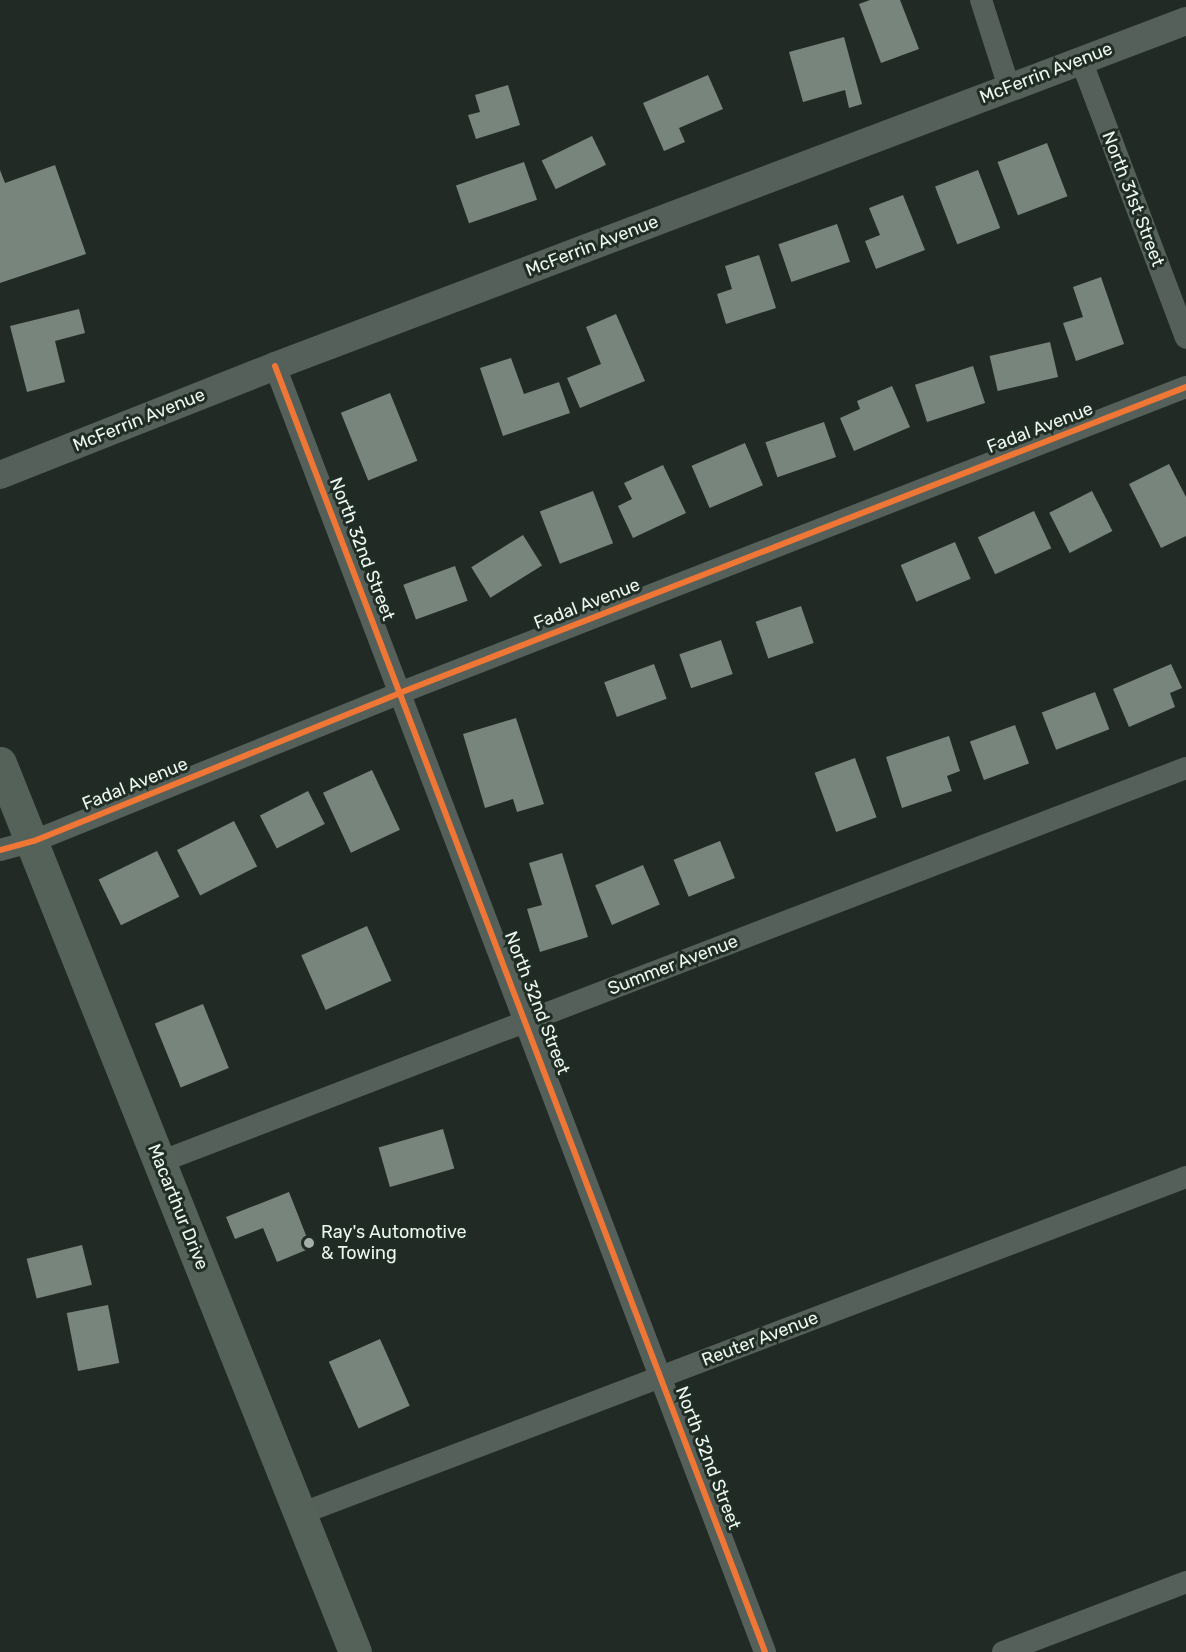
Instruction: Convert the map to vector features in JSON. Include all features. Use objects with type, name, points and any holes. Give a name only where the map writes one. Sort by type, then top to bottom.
[{"type":"main road","name":"Macarthur Drive","points":[[0,763],[34,841],[355,1652]]},
{"type":"street","points":[[981,0],[1009,87]]},
{"type":"street","name":"McFerrin Avenue","points":[[0,475],[275,366],[1186,21]]},
{"type":"street","name":"North 31st Street","points":[[1081,60],[1186,338]]},
{"type":"street","name":"North 32nd Street","points":[[275,366],[528,1021],[765,1652]]},
{"type":"street","name":"Fadal Avenue","points":[[0,850],[34,841],[402,692],[1186,387]]},
{"type":"street","name":"Summer Avenue","points":[[160,1162],[1186,768]]},
{"type":"street","name":"Reuter Avenue","points":[[300,1514],[1186,1177]]},
{"type":"street","points":[[1003,1652],[1186,1582]]},
{"type":"building","points":[[870,0],[900,0],[919,49],[881,63],[859,4]]},
{"type":"building","points":[[844,37],[862,104],[849,108],[845,90],[803,102],[789,52]]},
{"type":"building","points":[[708,75],[723,109],[679,128],[685,142],[664,151],[643,103]]},
{"type":"building","points":[[508,85],[520,125],[476,139],[468,115],[480,112],[475,95]]},
{"type":"building","points":[[592,136],[606,165],[556,189],[542,161]]},
{"type":"building","points":[[1047,143],[1067,196],[1018,215],[998,162]]},
{"type":"building","points":[[524,162],[537,200],[469,223],[456,185]]},
{"type":"building","points":[[55,165],[86,254],[0,283],[0,170],[5,183]]},
{"type":"building","points":[[978,170],[1000,228],[957,244],[935,186]]},
{"type":"building","points":[[903,195],[925,250],[876,269],[865,241],[880,235],[869,208]]},
{"type":"building","points":[[837,224],[850,262],[791,282],[778,244]]},
{"type":"building","points":[[759,255],[776,308],[726,324],[717,294],[732,289],[725,266]]},
{"type":"building","points":[[1101,277],[1124,344],[1076,361],[1063,323],[1083,317],[1073,287]]},
{"type":"building","points":[[79,309],[85,333],[55,341],[65,382],[27,392],[10,326]]},
{"type":"building","points":[[616,314],[645,381],[580,408],[567,378],[601,364],[586,327]]},
{"type":"building","points":[[1050,342],[1058,377],[998,391],[990,356]]},
{"type":"building","points":[[511,358],[524,394],[559,382],[570,413],[503,436],[480,368]]},
{"type":"building","points":[[973,366],[985,403],[927,422],[915,385]]},
{"type":"building","points":[[892,386],[910,427],[854,451],[840,418],[860,409],[857,401]]},
{"type":"building","points":[[390,393],[417,461],[368,481],[341,413]]},
{"type":"building","points":[[824,422],[836,457],[777,477],[765,442]]},
{"type":"building","points":[[745,443],[763,485],[710,508],[692,466]]},
{"type":"building","points":[[1169,464],[1186,497],[1186,536],[1161,548],[1129,484]]},
{"type":"building","points":[[663,465],[686,513],[633,538],[618,506],[632,499],[624,483]]},
{"type":"building","points":[[593,491],[613,543],[560,564],[540,511]]},
{"type":"building","points":[[1092,491],[1112,531],[1070,553],[1049,513]]},
{"type":"building","points":[[1034,511],[1051,548],[995,574],[978,537]]},
{"type":"building","points":[[523,535],[542,566],[490,598],[471,567]]},
{"type":"building","points":[[955,542],[971,579],[916,602],[901,565]]},
{"type":"building","points":[[455,566],[468,601],[416,620],[403,585]]},
{"type":"building","points":[[801,606],[814,643],[768,659],[756,622]]},
{"type":"building","points":[[721,640],[733,674],[691,688],[679,654]]},
{"type":"building","points":[[654,664],[667,699],[617,717],[604,682]]},
{"type":"building","points":[[1171,664],[1182,688],[1170,693],[1175,707],[1129,727],[1113,689]]},
{"type":"building","points":[[1095,692],[1109,729],[1056,750],[1042,712]]},
{"type":"building","points":[[516,718],[544,804],[517,812],[513,799],[485,808],[463,734]]},
{"type":"building","points":[[1015,725],[1029,764],[984,780],[970,741]]},
{"type":"building","points":[[949,736],[960,771],[947,776],[952,791],[902,808],[886,757]]},
{"type":"building","points":[[855,758],[877,817],[836,832],[815,773]]},
{"type":"building","points":[[372,770],[400,830],[351,853],[323,793]]},
{"type":"building","points":[[308,791],[325,824],[277,848],[260,816]]},
{"type":"building","points":[[234,821],[257,866],[200,895],[177,850]]},
{"type":"building","points":[[720,841],[735,878],[689,897],[674,860]]},
{"type":"building","points":[[157,851],[179,897],[121,925],[99,879]]},
{"type":"building","points":[[562,853],[588,937],[540,952],[527,909],[542,905],[529,863]]},
{"type":"building","points":[[643,865],[660,905],[612,925],[595,885]]},
{"type":"building","points":[[367,926],[391,981],[326,1010],[301,955]]},
{"type":"building","points":[[203,1004],[229,1068],[181,1087],[155,1023]]},
{"type":"building","points":[[443,1129],[454,1168],[390,1187],[379,1147]]},
{"type":"building","points":[[289,1192],[311,1248],[277,1262],[263,1228],[235,1239],[226,1217]]},
{"type":"building","points":[[82,1245],[92,1285],[37,1299],[27,1259]]},
{"type":"building","points":[[108,1305],[119,1363],[78,1371],[67,1313]]},
{"type":"building","points":[[380,1339],[410,1406],[359,1428],[329,1362]]},
{"type":"cycle path","points":[[275,366],[765,1652]]},
{"type":"cycle path","points":[[0,850],[34,841],[402,692],[1186,387]]},
{"type":"place","name":"Ray's Automotive & Towing","points":[[309,1243]]}]
